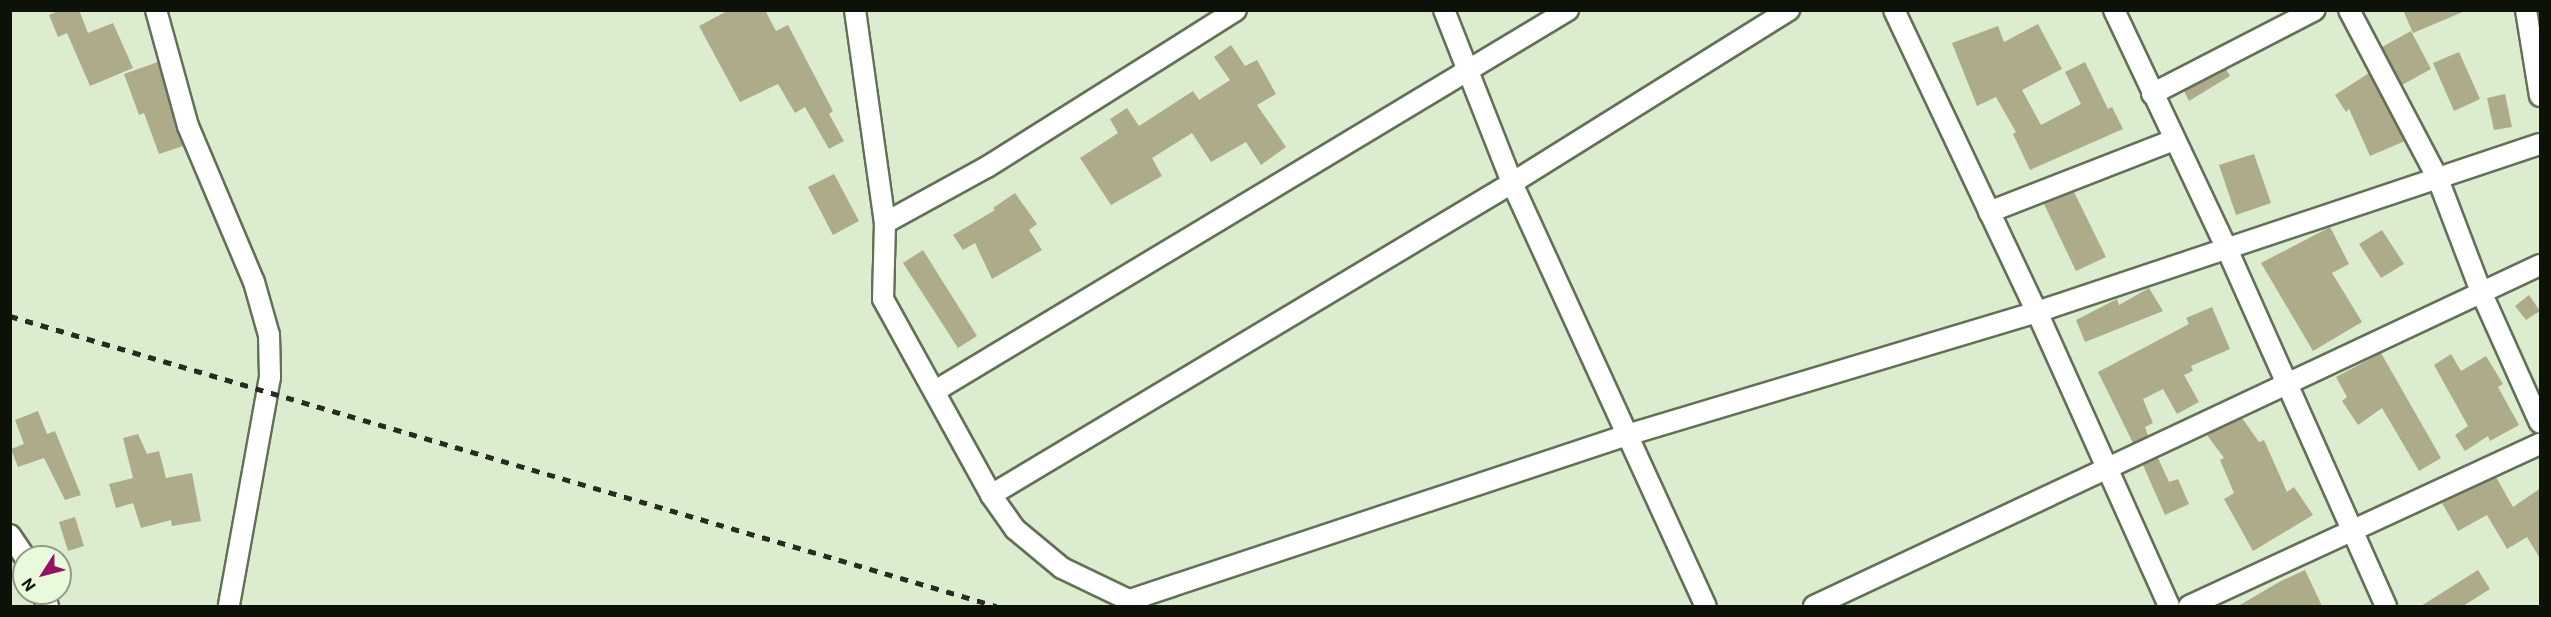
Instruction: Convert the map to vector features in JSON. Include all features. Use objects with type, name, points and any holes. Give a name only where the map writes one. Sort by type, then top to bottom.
[{"type":"street","points":[[156,10],[188,126],[254,282],[269,335],[270,377],[230,606]]},
{"type":"street","points":[[855,10],[885,223],[883,299],[991,495],[1015,529],[1062,568],[1136,604],[1628,435],[2037,312],[2541,144]]},
{"type":"street","points":[[885,223],[987,168],[1236,10]]},
{"type":"street","points":[[1444,10],[1470,70],[1512,183],[1706,606]]},
{"type":"street","points":[[935,391],[1568,10]]},
{"type":"street","points":[[991,495],[1512,183],[1789,10]]},
{"type":"street","points":[[1894,10],[2037,312],[2169,606]]},
{"type":"street","points":[[2114,10],[2227,249],[2350,533],[2386,606]]},
{"type":"street","points":[[2152,94],[2315,10]]},
{"type":"street","points":[[2349,10],[2438,179],[2482,294],[2541,423]]},
{"type":"street","points":[[2526,10],[2541,96]]},
{"type":"street","points":[[1989,212],[2174,140]]},
{"type":"street","points":[[1814,606],[2106,466],[2541,265]]},
{"type":"street","points":[[2189,606],[2541,444]]},
{"type":"building","points":[[60,10],[79,10],[88,33],[113,23],[133,68],[90,86],[67,33],[58,37],[49,15]]},
{"type":"building","points":[[729,10],[765,10],[776,31],[788,25],[833,111],[829,114],[844,141],[829,149],[805,107],[795,113],[778,84],[740,102],[699,26]]},
{"type":"building","points":[[2403,10],[2465,10],[2465,11],[2413,33]]},
{"type":"building","points":[[2038,24],[2062,69],[2022,90],[2041,125],[2081,104],[2065,72],[2085,62],[2108,109],[2112,107],[2123,129],[2030,170],[2013,134],[2016,132],[1996,97],[1977,106],[1952,43],[1998,26],[2004,42]]},
{"type":"building","points":[[2411,31],[2431,69],[2402,85],[2382,47]]},
{"type":"building","points":[[1231,45],[1245,66],[1257,60],[1276,94],[1257,105],[1286,147],[1261,165],[1246,142],[1211,162],[1192,133],[1152,158],[1162,176],[1111,205],[1080,158],[1118,133],[1110,119],[1127,108],[1139,126],[1193,91],[1199,100],[1230,80],[1214,57]]},
{"type":"building","points":[[2459,52],[2480,99],[2454,111],[2433,63]]},
{"type":"building","points":[[158,62],[183,146],[159,154],[144,113],[139,115],[124,74]]},
{"type":"building","points":[[2226,69],[2230,76],[2189,101],[2184,91]]},
{"type":"building","points":[[2369,73],[2405,141],[2370,156],[2349,109],[2346,112],[2335,95]]},
{"type":"building","points":[[2505,94],[2512,127],[2494,130],[2487,98]]},
{"type":"building","points":[[2254,154],[2271,203],[2236,215],[2219,165]]},
{"type":"building","points":[[834,174],[859,221],[833,235],[808,187]]},
{"type":"building","points":[[2074,192],[2106,257],[2076,271],[2044,204]]},
{"type":"building","points":[[1015,193],[1037,224],[1029,230],[1042,250],[992,279],[975,243],[963,250],[953,235],[995,210],[993,208]]},
{"type":"building","points":[[2330,227],[2349,264],[2332,273],[2362,322],[2313,351],[2261,263]]},
{"type":"building","points":[[2382,230],[2404,264],[2381,278],[2359,244]]},
{"type":"building","points":[[923,250],[977,336],[958,348],[903,263]]},
{"type":"building","points":[[2149,288],[2163,311],[2085,342],[2076,320],[2117,299],[2119,305]]},
{"type":"building","points":[[2529,295],[2540,311],[2526,320],[2515,306]]},
{"type":"building","points":[[2212,307],[2230,349],[2191,366],[2193,371],[2184,375],[2199,402],[2177,414],[2163,389],[2143,399],[2153,423],[2145,427],[2148,436],[2133,443],[2098,372],[2189,324],[2186,318]]},
{"type":"building","points":[[2381,353],[2441,458],[2419,471],[2382,408],[2358,425],[2342,401],[2347,397],[2336,377]]},
{"type":"building","points":[[2451,354],[2461,371],[2486,356],[2503,384],[2498,387],[2519,425],[2490,441],[2488,436],[2465,451],[2455,435],[2468,426],[2434,365]]},
{"type":"building","points":[[38,411],[47,434],[55,431],[81,495],[65,500],[44,458],[18,467],[11,449],[24,444],[15,420]]},
{"type":"building","points":[[2242,418],[2259,442],[2264,440],[2287,492],[2294,487],[2313,515],[2253,551],[2224,499],[2234,493],[2220,460],[2224,458],[2207,435]]},
{"type":"building","points":[[138,434],[147,454],[159,451],[166,478],[192,473],[201,521],[172,526],[171,520],[141,528],[133,503],[116,508],[109,484],[133,478],[123,438]]},
{"type":"building","points":[[2158,458],[2169,482],[2178,479],[2189,504],[2165,515],[2143,465]]},
{"type":"building","points":[[2496,477],[2513,507],[2541,488],[2541,560],[2527,537],[2507,549],[2487,515],[2458,531],[2442,503]]},
{"type":"building","points":[[75,517],[84,546],[72,550],[72,545],[66,545],[59,522]]},
{"type":"building","points":[[2305,570],[2322,606],[2238,606],[2281,581]]},
{"type":"building","points":[[2478,570],[2490,589],[2463,606],[2421,606]]},
{"type":"railway","points":[[10,316],[996,606]]}]
